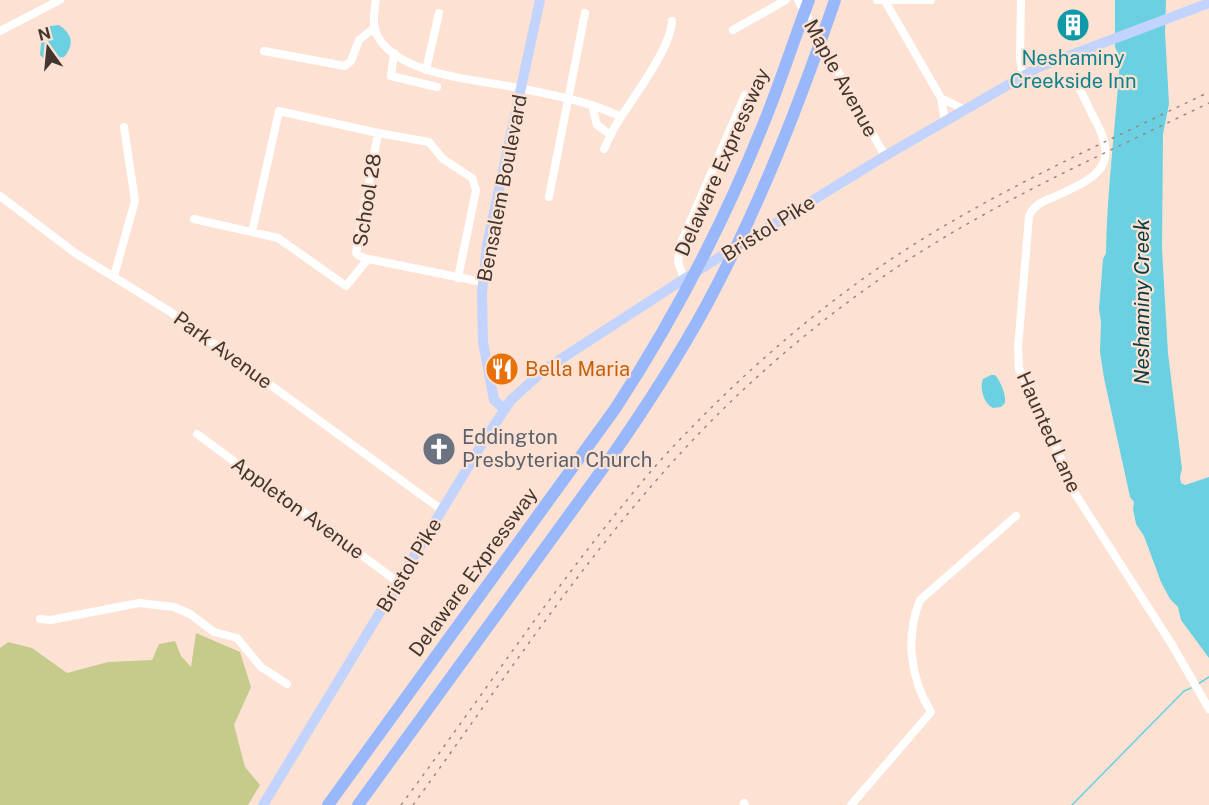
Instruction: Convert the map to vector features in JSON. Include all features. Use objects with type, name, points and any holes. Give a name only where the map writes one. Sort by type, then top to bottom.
[{"type":"highway","name":"Delaware Expressway","points":[[328,805],[615,409],[678,304],[712,238],[763,126],[809,0]]},
{"type":"highway","points":[[358,805],[627,434],[669,370],[720,279],[774,164],[835,0]]},
{"type":"main road","name":"Bensalem Boulevard","points":[[504,409],[494,400],[486,365],[481,322],[482,282],[487,245],[540,0]]},
{"type":"main road","name":"Bristol Pike","points":[[263,805],[504,409],[544,370],[684,279],[885,156],[1039,67],[1209,3]]},
{"type":"street","points":[[0,31],[60,0]]},
{"type":"street","points":[[374,0],[374,28],[380,40],[413,66],[568,99],[592,105],[621,117]]},
{"type":"street","points":[[733,30],[786,0]]},
{"type":"street","name":"Maple Avenue","points":[[798,0],[885,156]]},
{"type":"street","points":[[881,1],[931,0]]},
{"type":"street","points":[[1021,0],[1020,58],[1023,76]]},
{"type":"street","points":[[881,1],[941,98],[945,121]]},
{"type":"street","points":[[426,70],[439,13]]},
{"type":"street","points":[[549,197],[585,13]]},
{"type":"street","points":[[604,149],[665,45],[672,21]]},
{"type":"street","points":[[264,51],[345,66],[351,61],[359,40],[374,28]]},
{"type":"street","points":[[394,53],[391,76],[438,87]]},
{"type":"street","points":[[1039,67],[1051,80]]},
{"type":"street","name":"Haunted Lane","points":[[1023,76],[1039,81],[1070,80],[1078,86],[1102,132],[1104,156],[1102,166],[1093,177],[1038,204],[1029,216],[1018,348],[1019,369],[1044,416],[1074,492],[1171,643],[1209,710]]},
{"type":"street","points":[[684,279],[678,257],[680,245],[745,95]]},
{"type":"street","points":[[941,98],[965,110]]},
{"type":"street","points":[[592,105],[597,125],[611,135]]},
{"type":"street","name":"School 28","points":[[252,232],[279,111],[429,142],[443,159],[472,178],[476,190],[458,278]]},
{"type":"street","points":[[114,276],[135,201],[124,127]]},
{"type":"street","name":"School 28","points":[[194,219],[278,238],[346,286],[368,259],[356,253],[378,133]]},
{"type":"street","name":"Park Avenue","points":[[0,196],[75,253],[169,311],[442,510]]},
{"type":"street","points":[[368,259],[482,282]]},
{"type":"street","name":"Appleton Avenue","points":[[197,434],[399,582]]},
{"type":"street","points":[[851,805],[931,712],[918,684],[911,643],[913,617],[920,600],[1016,516]]},
{"type":"street","points":[[40,619],[51,620],[139,603],[174,607],[190,614],[217,633],[237,638],[261,667],[287,684]]},
{"type":"green space","points":[[196,633],[240,652],[251,687],[234,725],[245,767],[260,785],[248,805],[0,805],[0,648],[8,642],[32,648],[67,673],[108,662],[152,660],[159,644],[175,641],[181,656],[191,667]]},
{"type":"water","name":"Neshaminy Creek","points":[[1115,0],[1166,0],[1165,32],[1169,104],[1163,134],[1162,249],[1168,353],[1182,469],[1181,483],[1185,485],[1209,477],[1209,658],[1181,620],[1178,607],[1170,599],[1161,582],[1144,536],[1136,524],[1134,502],[1130,497],[1100,352],[1099,309],[1103,259],[1106,253],[1120,58],[1115,47]]},
{"type":"water","points":[[59,25],[67,32],[71,40],[70,48],[64,57],[44,59],[40,55],[42,32],[50,26]]},
{"type":"water","points":[[995,375],[1004,392],[1005,403],[1001,407],[990,406],[983,395],[983,379]]},
{"type":"waterway","points":[[1198,684],[1209,677]]},
{"type":"waterway","points":[[1072,805],[1184,691],[1191,688]]},
{"type":"railway","points":[[401,805],[559,587],[614,516],[671,449],[763,359],[863,279],[934,232],[1035,176],[1209,92]]},
{"type":"railway","points":[[413,805],[595,554],[661,475],[709,423],[760,374],[814,328],[870,286],[951,234],[1035,187],[1209,103]]},
{"type":"place","name":"Neshaminy Creekside Inn","points":[[1073,25]]},
{"type":"place","name":"Bella Maria","points":[[502,369]]},
{"type":"place","name":"Eddington Presbyterian Church","points":[[439,449]]}]
